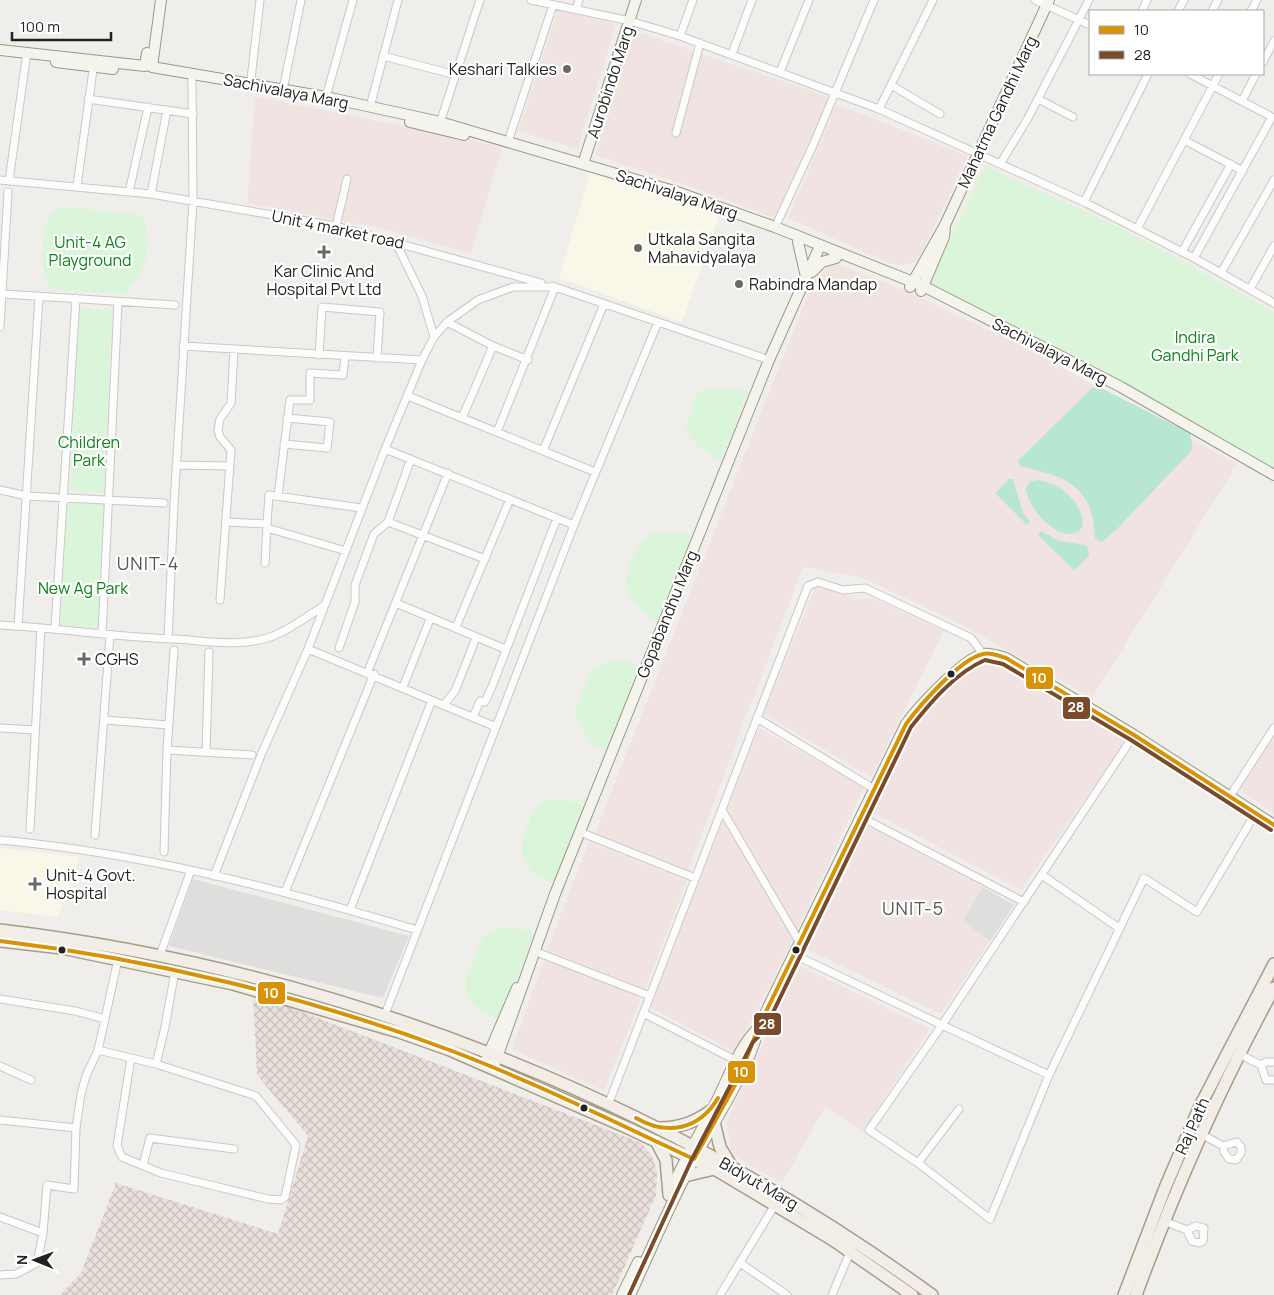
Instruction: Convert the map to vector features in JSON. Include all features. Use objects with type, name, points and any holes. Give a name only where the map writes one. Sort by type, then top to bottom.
[{"type":"main road","name":"Bidyut Marg","points":[[0,930],[57,937],[160,955],[303,991],[384,1017],[491,1061],[608,1105],[696,1147],[815,1215],[932,1295]]},
{"type":"main road","name":"Bidyut Marg","points":[[0,941],[62,948],[175,971],[299,1003],[491,1061],[714,1169],[776,1205],[850,1252],[912,1295]]},
{"type":"main road","name":"Raj Path","points":[[1124,1295],[1165,1188],[1200,1106],[1274,964]]},
{"type":"main road","name":"Raj Path","points":[[1136,1295],[1164,1221],[1201,1134],[1239,1054],[1274,988]]},
{"type":"main road","points":[[299,1003],[303,991]]},
{"type":"main road","points":[[657,1128],[672,1128],[713,1116],[720,1148],[731,1166]]},
{"type":"main road","points":[[656,1141],[666,1160],[669,1195]]},
{"type":"main road","points":[[685,1176],[714,1169]]},
{"type":"street","points":[[148,69],[154,0]]},
{"type":"street","points":[[148,69],[161,0]]},
{"type":"street","points":[[250,86],[260,0]]},
{"type":"street","points":[[283,90],[301,0]]},
{"type":"street","points":[[326,97],[353,0]]},
{"type":"street","points":[[370,107],[398,0]]},
{"type":"street","points":[[439,125],[480,0]]},
{"type":"street","points":[[531,0],[630,21],[680,36],[880,109],[1084,202],[1194,258],[1274,303]]},
{"type":"street","points":[[576,10],[579,0]]},
{"type":"street","name":"Aurobindo Marg","points":[[583,164],[636,0]]},
{"type":"street","points":[[680,36],[693,0]]},
{"type":"street","points":[[732,54],[752,0]]},
{"type":"street","points":[[780,72],[809,0]]},
{"type":"street","points":[[778,221],[814,143],[834,91],[874,0]]},
{"type":"street","points":[[880,109],[933,0]]},
{"type":"street","points":[[1035,0],[1048,2],[1089,25]]},
{"type":"street","points":[[1000,164],[1038,99],[1089,0]]},
{"type":"street","name":"Mahatma Gandhi Marg","points":[[911,284],[945,225],[1048,2]]},
{"type":"street","points":[[508,142],[553,5]]},
{"type":"street","points":[[1264,60],[1274,41]]},
{"type":"street","points":[[676,133],[700,43]]},
{"type":"street","name":"Sachivalaya Marg","points":[[0,50],[27,56],[148,69],[250,86],[439,125],[673,196],[819,248],[836,258],[911,284]]},
{"type":"street","points":[[9,181],[27,56]]},
{"type":"street","name":"Sachivalaya Marg","points":[[0,57],[27,56]]},
{"type":"street","points":[[383,56],[456,75]]},
{"type":"street","points":[[77,186],[94,64]]},
{"type":"street","name":"Sachivalaya Marg","points":[[148,69],[192,80],[283,90],[370,107],[508,142],[583,164],[674,191],[775,227],[819,248],[922,289],[1121,387],[1274,474]]},
{"type":"street","points":[[1084,202],[1148,75]]},
{"type":"street","points":[[1192,75],[1273,117],[1194,258]]},
{"type":"street","points":[[1137,229],[1218,75]]},
{"type":"street","points":[[1242,101],[1255,75]]},
{"type":"street","points":[[168,639],[176,465],[193,201],[192,80]]},
{"type":"street","points":[[891,85],[940,114]]},
{"type":"street","points":[[88,99],[193,114]]},
{"type":"street","points":[[1038,99],[1072,117]]},
{"type":"street","points":[[129,192],[148,107]]},
{"type":"street","points":[[151,194],[167,110]]},
{"type":"street","points":[[1184,140],[1243,170]]},
{"type":"street","points":[[1182,252],[1230,164]]},
{"type":"street","points":[[336,226],[347,179]]},
{"type":"street","name":"Unit 4 market road","points":[[0,180],[151,194],[336,226],[556,287],[769,360]]},
{"type":"street","points":[[1222,273],[1274,180]]},
{"type":"street","points":[[0,327],[8,192]]},
{"type":"street","name":"Mahatma Gandhi Marg","points":[[922,289],[944,237],[945,225]]},
{"type":"street","points":[[395,241],[422,296],[434,337]]},
{"type":"street","points":[[798,242],[806,277]]},
{"type":"street","points":[[1250,289],[1274,246]]},
{"type":"street","name":"Gopabandhu Marg","points":[[491,1061],[515,991],[522,984],[580,832],[769,360],[819,248]]},
{"type":"street","points":[[806,277],[822,262],[836,258]]},
{"type":"street","points":[[214,876],[261,755],[326,605],[385,448],[422,360],[434,337],[447,322],[478,300],[513,287],[556,287],[528,360],[497,432]]},
{"type":"street","name":"Sachivalaya Marg","points":[[922,289],[976,320],[1017,337],[1210,440],[1274,479]]},
{"type":"street","points":[[3,294],[175,305]]},
{"type":"street","points":[[18,626],[39,296]]},
{"type":"street","points":[[55,628],[76,298]]},
{"type":"street","points":[[102,634],[118,302]]},
{"type":"street","points":[[543,451],[604,304]]},
{"type":"street","points":[[319,355],[322,307],[380,312],[378,358]]},
{"type":"street","points":[[447,322],[493,346],[528,360]]},
{"type":"street","points":[[384,1017],[574,525],[658,322]]},
{"type":"street","points":[[183,346],[345,357],[422,360]]},
{"type":"street","points":[[462,418],[493,346]]},
{"type":"street","points":[[220,600],[231,450],[220,438],[219,424],[224,410],[231,403],[234,350]]},
{"type":"street","points":[[278,496],[290,400],[310,400],[310,373],[343,375],[345,357]]},
{"type":"street","points":[[408,396],[595,472]]},
{"type":"street","points":[[284,444],[327,448],[330,422],[287,418]]},
{"type":"street","points":[[385,448],[574,525]]},
{"type":"street","points":[[339,648],[355,602],[355,585],[374,534],[388,522],[411,459]]},
{"type":"street","points":[[176,465],[229,466]]},
{"type":"street","points":[[285,892],[371,673],[422,534],[448,473]]},
{"type":"street","points":[[0,490],[27,496],[164,503]]},
{"type":"street","points":[[265,563],[269,495],[361,508]]},
{"type":"street","points":[[456,627],[510,499]]},
{"type":"street","points":[[473,717],[480,701],[485,702],[557,518]]},
{"type":"street","points":[[226,522],[267,526],[346,551]]},
{"type":"street","points":[[388,522],[485,559]]},
{"type":"street","points":[[608,1105],[808,586],[818,582],[843,590],[864,588],[971,638],[983,654],[1006,658],[1134,735],[1274,825]]},
{"type":"street","points":[[396,604],[506,649]]},
{"type":"street","points":[[0,625],[55,628],[110,635],[218,644],[249,642],[279,633],[326,605]]},
{"type":"street","points":[[403,687],[430,619]]},
{"type":"street","points":[[30,829],[41,628]]},
{"type":"street","points":[[95,835],[110,635]]},
{"type":"street","points":[[444,705],[455,691],[476,638]]},
{"type":"street","points":[[308,649],[371,673],[496,727]]},
{"type":"street","points":[[164,852],[168,725],[174,650]]},
{"type":"street","points":[[206,752],[209,652]]},
{"type":"street","points":[[622,1295],[669,1195],[740,1063],[748,1038],[758,1028],[795,955],[906,724],[914,713],[953,676],[983,654]]},
{"type":"street","points":[[350,910],[432,700]]},
{"type":"street","points":[[757,718],[874,790]]},
{"type":"street","points":[[105,720],[168,725]]},
{"type":"street","points":[[0,728],[35,730]]},
{"type":"street","points":[[1230,796],[1274,728]]},
{"type":"street","points":[[1134,735],[942,1025],[869,1130],[918,1163],[990,1219],[1049,1075],[1144,878],[1196,912],[1255,814]]},
{"type":"street","points":[[167,750],[252,754]]},
{"type":"street","points":[[722,810],[800,943]]},
{"type":"street","points":[[861,817],[1024,902]]},
{"type":"street","points":[[580,832],[695,878]]},
{"type":"street","points":[[0,840],[94,851],[191,870],[285,892],[416,930]]},
{"type":"street","points":[[160,955],[191,870]]},
{"type":"street","points":[[1042,875],[1119,928]]},
{"type":"street","points":[[534,951],[650,996]]},
{"type":"street","points":[[795,955],[1049,1075]]},
{"type":"street","points":[[0,1275],[16,1274],[37,1263],[43,1233],[47,1186],[74,1189],[76,1128],[83,1084],[98,1050],[118,959]]},
{"type":"street","points":[[156,1064],[166,1027],[175,971]]},
{"type":"street","points":[[0,999],[75,1011],[105,1019]]},
{"type":"street","points":[[643,1013],[740,1063]]},
{"type":"street","points":[[98,1050],[156,1064],[256,1096],[295,1142],[296,1150],[285,1197],[276,1200],[160,1173],[122,1157],[117,1151],[131,1058]]},
{"type":"street","points":[[1239,1054],[1260,1065],[1274,1062]]},
{"type":"street","points":[[1260,1065],[1266,1080],[1274,1080]]},
{"type":"street","points":[[0,1066],[31,1080]]},
{"type":"street","points":[[918,1163],[959,1109]]},
{"type":"street","points":[[0,1120],[76,1128]]},
{"type":"street","points":[[1201,1134],[1223,1146]]},
{"type":"street","points":[[143,1165],[150,1138],[234,1149]]},
{"type":"street","points":[[630,1295],[685,1176],[690,1158]]},
{"type":"street","points":[[720,1295],[776,1205]]},
{"type":"street","points":[[0,1218],[43,1233]]},
{"type":"street","points":[[1164,1221],[1188,1230]]},
{"type":"street","points":[[832,1295],[850,1252]]},
{"type":"street","points":[[740,1264],[787,1295]]},
{"type":"shaded area","points":[[558,10],[616,24],[578,149],[518,131]]},
{"type":"shaded area","points":[[634,31],[829,97],[814,136],[774,218],[694,188],[595,155]]},
{"type":"shaded area","points":[[255,96],[472,140],[502,148],[471,254],[384,229],[247,203]]},
{"type":"shaded area","points":[[837,104],[968,156],[919,258],[913,263],[901,265],[889,263],[788,218]]},
{"type":"shaded area","name":"Utkala Sangita Mahavidyalaya","points":[[590,173],[663,195],[719,217],[682,322],[559,278]]},
{"type":"shaded area","points":[[837,264],[906,291],[1018,344],[1237,464],[1092,698],[962,625],[863,578],[803,567],[688,870],[595,833],[813,282],[827,268]]},
{"type":"shaded area","points":[[816,585],[859,599],[873,598],[944,631],[871,777],[764,714]]},
{"type":"shaded area","points":[[981,663],[996,666],[1127,739],[1021,890],[872,812],[910,728],[918,716],[967,672]]},
{"type":"shaded area","points":[[1274,723],[1274,814],[1234,786]]},
{"type":"shaded area","points":[[759,728],[864,787],[788,950],[735,1052],[650,1007]]},
{"type":"shaded area","points":[[867,826],[983,887],[963,921],[990,941],[941,1014],[807,949]]},
{"type":"shaded area","points":[[589,842],[687,881],[645,989],[547,950]]},
{"type":"shaded area","name":"Unit-4 Govt. Hospital","points":[[0,848],[80,857],[58,917],[0,910]]},
{"type":"shaded area","points":[[193,879],[409,936],[383,998],[169,946]]},
{"type":"shaded area","points":[[983,887],[1014,905],[990,941],[963,921]]},
{"type":"shaded area","points":[[545,958],[637,995],[640,1001],[604,1091],[512,1049]]},
{"type":"shaded area","points":[[800,966],[930,1029],[863,1131],[825,1107],[782,1183],[732,1155],[726,1122]]},
{"type":"shaded area","points":[[253,993],[642,1143],[652,1156],[657,1171],[656,1195],[612,1295],[60,1295],[81,1273],[116,1183],[278,1234],[308,1136],[257,1075]]},
{"type":"green space","name":"Indira Gandhi Park","points":[[985,166],[1129,232],[1274,312],[1274,469],[1105,374],[930,283]]},
{"type":"green space","name":"Unit-4 AG Playground","points":[[64,207],[142,215],[147,236],[147,252],[140,274],[126,294],[58,290],[48,284],[45,278],[43,260],[45,229],[50,215]]},
{"type":"green space","name":"Children Park","points":[[79,309],[112,310],[104,493],[70,491]]},
{"type":"green space","points":[[1097,386],[1190,433],[1193,449],[1118,528],[1102,542],[1095,538],[1089,506],[1082,494],[1074,486],[1050,474],[1020,466],[1018,461],[1092,388]]},
{"type":"green space","points":[[705,389],[735,389],[748,392],[721,460],[710,455],[700,447],[691,437],[686,427],[697,393]]},
{"type":"green space","points":[[1009,479],[1013,479],[1023,513],[1030,521],[1027,525],[995,493]]},
{"type":"green space","points":[[1037,480],[1052,484],[1066,492],[1076,503],[1082,517],[1082,525],[1079,531],[1071,534],[1063,533],[1054,529],[1038,514],[1027,496],[1026,488],[1030,482]]},
{"type":"green space","name":"New Ag Park","points":[[67,502],[107,504],[101,628],[61,625]]},
{"type":"green space","points":[[1041,531],[1059,541],[1085,545],[1088,548],[1089,556],[1074,570],[1038,535]]},
{"type":"green space","points":[[656,533],[679,533],[694,537],[660,622],[638,606],[629,594],[625,581],[635,553],[644,540]]},
{"type":"green space","points":[[622,661],[640,665],[607,752],[589,742],[578,721],[575,709],[591,671],[604,663]]},
{"type":"green space","points":[[566,800],[586,805],[554,884],[534,874],[522,854],[521,843],[535,807],[544,801]]},
{"type":"green space","points":[[498,929],[522,929],[534,934],[501,1020],[482,1011],[471,1002],[465,982],[484,935]]},
{"type":"transit line","name":"10","points":[[0,941],[114,958],[172,969],[286,997],[342,1014],[483,1063],[694,1159],[740,1076],[758,1028],[906,724],[941,684],[963,664],[983,654],[994,654],[1006,658],[1134,735],[1274,825]]},
{"type":"transit line","name":"28","points":[[629,1295],[692,1159],[753,1042],[764,1031],[911,727],[935,699],[963,673],[985,660],[1003,664],[1131,740],[1271,830]]},
{"type":"transit line","name":"10","points":[[636,1118],[659,1127],[682,1127],[702,1117],[718,1098]]},
{"type":"place","name":"Keshari Talkies","points":[[567,69]]},
{"type":"place","name":"Utkala Sangita Mahavidyalaya","points":[[638,248]]},
{"type":"place","name":"Kar Clinic And Hospital Pvt Ltd","points":[[324,252]]},
{"type":"place","name":"Rabindra Mandap","points":[[739,284]]},
{"type":"place","name":"CGHS","points":[[84,659]]},
{"type":"place","name":"Unit-4 Govt. Hospital","points":[[35,884]]},
{"type":"district","name":"UNIT-4","points":[[148,563]]},
{"type":"district","name":"UNIT-5","points":[[913,908]]}]
